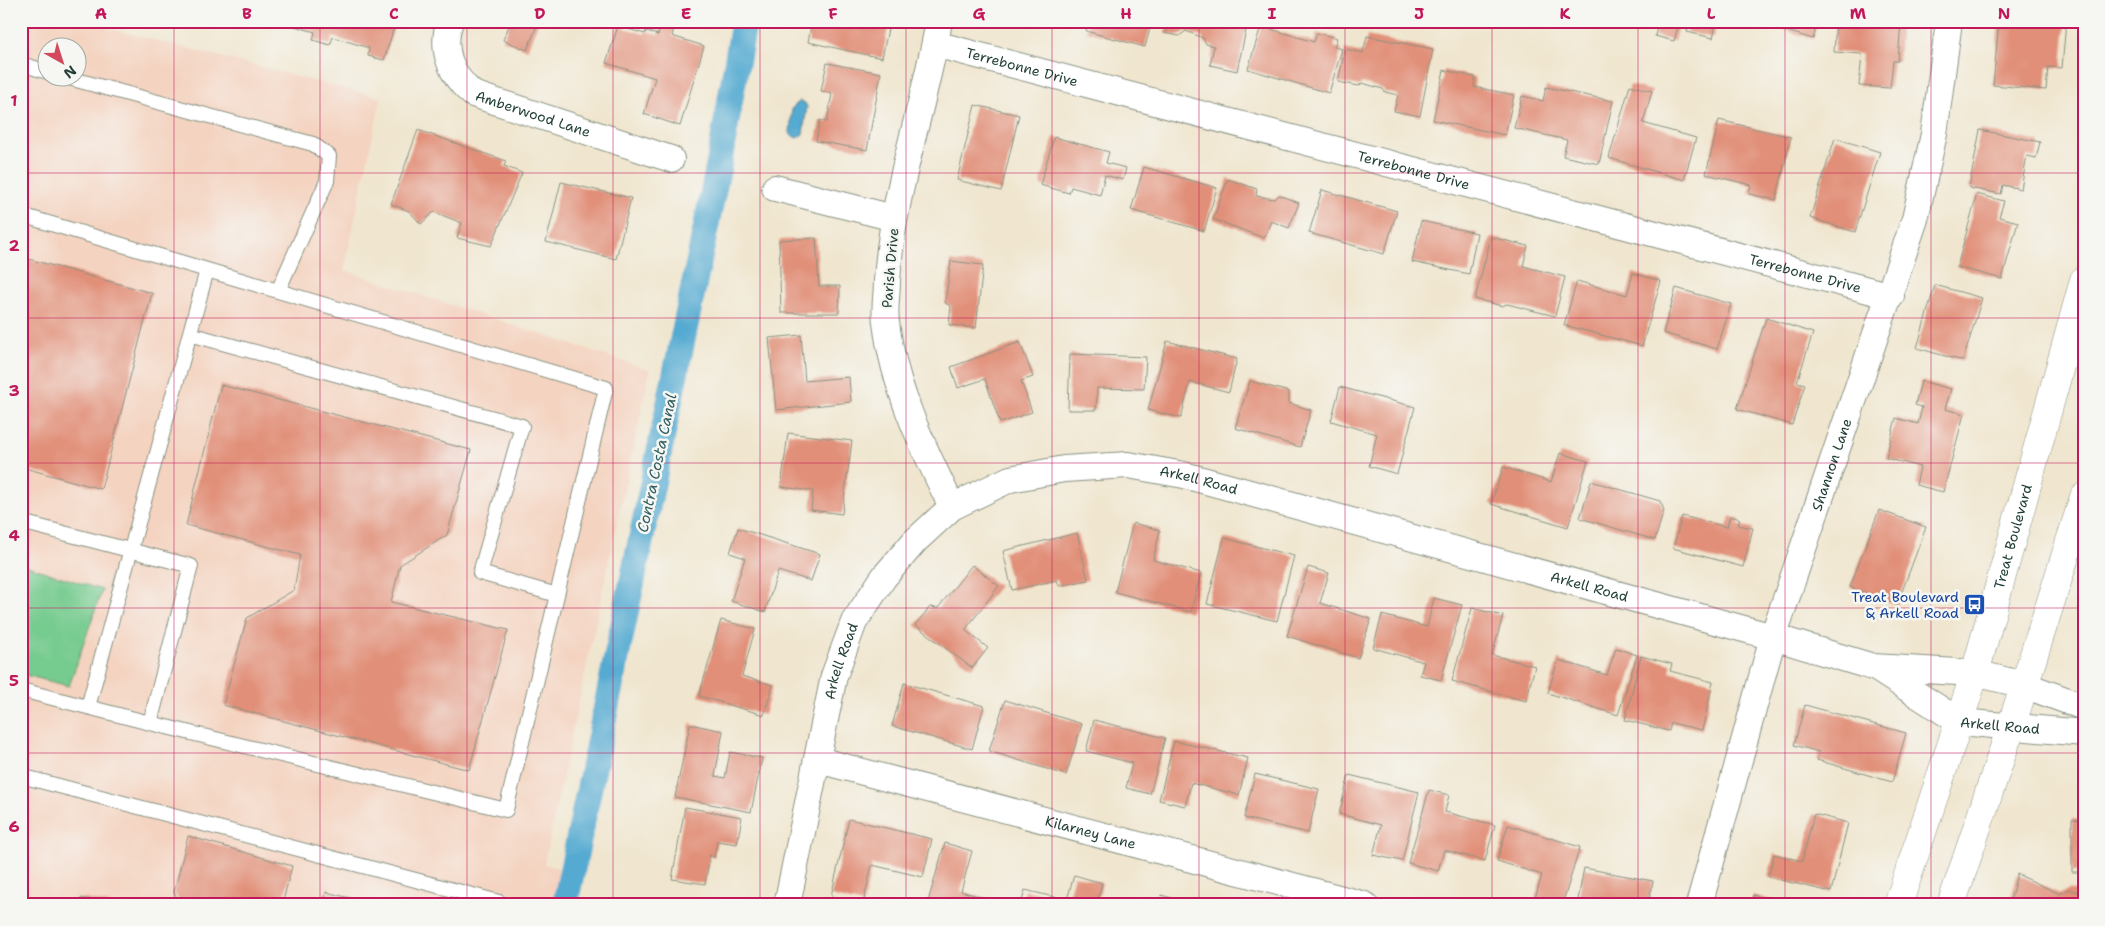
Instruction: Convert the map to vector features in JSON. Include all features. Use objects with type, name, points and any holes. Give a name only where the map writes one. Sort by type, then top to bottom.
[{"type":"main road","name":"Treat Boulevard","points":[[1898,905],[1975,673],[2084,280]]},
{"type":"main road","points":[[1950,905],[2011,727],[2084,497]]},
{"type":"street","name":"Amberwood Lane","points":[[450,21],[447,30],[447,52],[453,70],[463,85],[473,94],[671,159]]},
{"type":"street","name":"Shannon Lane","points":[[1699,905],[1773,637],[1916,220],[1928,162],[1944,65],[1949,21]]},
{"type":"street","name":"Terrebonne Drive","points":[[937,32],[1891,296]]},
{"type":"street","name":"Parish Drive","points":[[937,32],[894,218],[888,266],[885,321],[896,378],[914,428],[952,507]]},
{"type":"street","points":[[775,188],[894,218]]},
{"type":"street","name":"Arkell Road","points":[[787,905],[834,676],[854,622],[884,577],[915,541],[952,507],[1010,479],[1064,469],[1128,465],[1184,475],[1773,637],[1873,667],[1975,673],[2024,686],[2084,706]]},
{"type":"street","name":"Arkell Road","points":[[1873,667],[1960,722],[2084,733]]},
{"type":"street","name":"Kilarney Lane","points":[[818,760],[1364,905]]},
{"type":"lane","points":[[21,64],[38,69]]},
{"type":"lane","points":[[88,83],[313,144],[330,156],[327,182],[278,291]]},
{"type":"lane","points":[[21,215],[606,388],[506,810],[21,690]]},
{"type":"lane","points":[[88,707],[207,270]]},
{"type":"lane","points":[[190,334],[522,426],[480,573],[557,595]]},
{"type":"lane","points":[[21,522],[191,566],[150,723]]},
{"type":"lane","points":[[21,776],[499,902],[498,905]]},
{"type":"shaded area","points":[[21,21],[80,21],[381,98],[344,270],[650,370],[544,864],[565,870],[558,905],[21,905]]},
{"type":"green space","points":[[21,564],[102,590],[69,686],[21,674]]},
{"type":"water","points":[[800,101],[805,103],[807,107],[803,134],[797,138],[791,135],[790,132],[792,108]]},
{"type":"building","points":[[293,21],[396,21],[384,60],[368,56],[369,48],[333,37],[330,45],[313,40],[315,32],[291,25]]},
{"type":"building","points":[[511,21],[539,21],[527,50],[503,40]]},
{"type":"building","points":[[662,21],[676,21],[672,36],[704,46],[680,126],[644,114],[655,78],[606,63],[618,26],[645,34],[646,31],[658,35]]},
{"type":"building","points":[[812,21],[876,21],[874,26],[888,29],[882,58],[808,42]]},
{"type":"building","points":[[1089,21],[1152,21],[1145,47],[1086,31]]},
{"type":"building","points":[[1172,21],[1248,21],[1237,71],[1210,65],[1214,46],[1206,44],[1203,38],[1186,31],[1179,36],[1164,33]]},
{"type":"building","points":[[1658,21],[1717,21],[1713,38],[1687,32],[1688,25],[1679,23],[1674,41],[1655,36]]},
{"type":"building","points":[[1754,21],[1818,21],[1813,39]]},
{"type":"building","points":[[1836,21],[1901,21],[1898,61],[1893,61],[1890,88],[1859,86],[1862,54],[1834,52]]},
{"type":"building","points":[[1999,21],[2066,21],[2062,68],[2048,67],[2046,90],[1993,85]]},
{"type":"building","points":[[1261,26],[1314,42],[1317,33],[1337,38],[1334,47],[1342,49],[1329,93],[1248,69]]},
{"type":"building","points":[[1367,36],[1433,49],[1420,116],[1394,111],[1398,95],[1362,83],[1359,86],[1338,82],[1345,49],[1363,53]]},
{"type":"building","points":[[827,63],[881,73],[867,150],[816,141],[820,120],[827,122],[832,93],[821,91]]},
{"type":"building","points":[[1444,70],[1475,77],[1474,87],[1514,95],[1505,135],[1433,120]]},
{"type":"building","points":[[1630,85],[1652,91],[1643,123],[1696,138],[1684,180],[1609,158]]},
{"type":"building","points":[[1546,87],[1613,101],[1599,164],[1563,156],[1567,140],[1514,128],[1522,96],[1543,101]]},
{"type":"building","points":[[975,105],[1019,115],[1001,191],[957,180]]},
{"type":"building","points":[[1719,120],[1791,137],[1776,200],[1749,194],[1751,185],[1706,174]]},
{"type":"building","points":[[418,130],[506,161],[504,166],[522,173],[491,246],[457,238],[462,223],[434,212],[421,224],[409,211],[391,204]]},
{"type":"building","points":[[1980,130],[2040,142],[2036,158],[2027,156],[2021,189],[2003,185],[2001,194],[1969,188]]},
{"type":"building","points":[[1054,137],[1109,152],[1106,163],[1126,168],[1123,180],[1105,175],[1100,195],[1071,187],[1069,193],[1040,185]]},
{"type":"building","points":[[1835,138],[1880,152],[1855,232],[1810,218]]},
{"type":"building","points":[[1144,167],[1217,188],[1204,231],[1131,210]]},
{"type":"building","points":[[1228,179],[1257,189],[1256,196],[1275,199],[1279,195],[1299,203],[1289,228],[1271,221],[1264,238],[1213,219]]},
{"type":"building","points":[[561,182],[631,198],[616,259],[546,242]]},
{"type":"building","points":[[1322,190],[1397,211],[1384,254],[1309,233]]},
{"type":"building","points":[[1977,194],[2004,201],[1999,217],[2018,222],[2002,279],[1957,267]]},
{"type":"building","points":[[1421,221],[1477,233],[1469,274],[1412,262]]},
{"type":"building","points":[[1491,237],[1528,246],[1523,266],[1565,277],[1555,316],[1507,304],[1502,306],[1475,299]]},
{"type":"building","points":[[816,238],[819,286],[840,286],[839,313],[781,313],[779,240]]},
{"type":"building","points":[[21,257],[152,293],[101,489],[21,467]]},
{"type":"building","points":[[951,261],[983,265],[976,328],[949,325],[951,306],[945,303]]},
{"type":"building","points":[[1633,273],[1661,281],[1642,346],[1564,325],[1577,281],[1627,295]]},
{"type":"building","points":[[1935,285],[1982,298],[1963,361],[1917,348]]},
{"type":"building","points":[[1676,288],[1731,304],[1717,349],[1663,333]]},
{"type":"building","points":[[1766,318],[1813,333],[1797,382],[1805,384],[1792,425],[1737,409]]},
{"type":"building","points":[[801,335],[805,381],[849,377],[851,402],[776,410],[769,338]]},
{"type":"building","points":[[1167,341],[1237,359],[1229,392],[1190,382],[1181,418],[1148,410]]},
{"type":"building","points":[[1020,342],[1033,377],[1021,381],[1032,412],[1000,423],[985,379],[958,388],[951,367]]},
{"type":"building","points":[[1070,354],[1146,357],[1144,389],[1097,388],[1096,410],[1068,410]]},
{"type":"building","points":[[1250,381],[1289,392],[1289,403],[1311,410],[1300,447],[1235,428]]},
{"type":"building","points":[[1921,381],[1951,389],[1945,409],[1964,414],[1943,492],[1916,485],[1920,467],[1886,458],[1896,418],[1918,424],[1922,407],[1915,405]]},
{"type":"building","points":[[221,385],[471,450],[447,535],[400,565],[391,602],[508,630],[469,770],[223,705],[247,618],[294,590],[300,555],[186,525]]},
{"type":"building","points":[[1340,387],[1415,407],[1397,474],[1369,466],[1377,434],[1331,421]]},
{"type":"building","points":[[788,433],[852,441],[842,514],[811,510],[813,491],[781,487]]},
{"type":"building","points":[[1560,453],[1588,461],[1568,527],[1491,504],[1503,467],[1551,482]]},
{"type":"building","points":[[1591,481],[1660,501],[1664,510],[1655,540],[1580,518]]},
{"type":"building","points":[[1879,510],[1926,527],[1897,605],[1850,587]]},
{"type":"building","points":[[1682,516],[1727,527],[1730,516],[1740,519],[1738,525],[1753,528],[1743,567],[1673,548]]},
{"type":"building","points":[[1133,523],[1160,530],[1153,560],[1201,573],[1191,612],[1115,592]]},
{"type":"building","points":[[738,528],[820,554],[811,581],[778,571],[765,612],[731,601],[745,558],[730,553]]},
{"type":"building","points":[[1077,533],[1088,580],[1059,586],[1057,580],[1012,590],[1003,551]]},
{"type":"building","points":[[1224,538],[1294,556],[1277,621],[1207,604]]},
{"type":"building","points":[[972,565],[999,586],[965,630],[988,648],[972,668],[915,625],[930,607],[938,608]]},
{"type":"building","points":[[1308,567],[1329,573],[1320,603],[1371,619],[1358,658],[1287,636]]},
{"type":"building","points":[[1434,598],[1462,605],[1441,680],[1420,675],[1424,662],[1373,648],[1382,615],[1427,627]]},
{"type":"building","points":[[1472,608],[1503,616],[1492,655],[1535,666],[1526,701],[1452,681]]},
{"type":"building","points":[[721,620],[755,629],[742,676],[773,685],[764,715],[699,696]]},
{"type":"building","points":[[1616,648],[1637,655],[1618,715],[1548,693],[1558,660],[1607,675]]},
{"type":"building","points":[[1641,656],[1672,664],[1670,671],[1713,682],[1702,730],[1671,723],[1669,731],[1625,720]]},
{"type":"building","points":[[904,683],[984,706],[972,749],[892,726]]},
{"type":"building","points":[[1005,700],[1082,724],[1066,775],[989,751]]},
{"type":"building","points":[[1805,705],[1906,733],[1892,782],[1817,760],[1819,752],[1794,745]]},
{"type":"building","points":[[1094,720],[1165,738],[1150,794],[1126,788],[1132,763],[1086,751]]},
{"type":"building","points":[[690,724],[723,731],[715,776],[725,778],[730,752],[762,758],[751,812],[675,797]]},
{"type":"building","points":[[1174,741],[1248,758],[1239,795],[1191,783],[1185,806],[1159,800]]},
{"type":"building","points":[[1255,774],[1319,789],[1308,833],[1244,818]]},
{"type":"building","points":[[1349,775],[1419,792],[1402,861],[1373,855],[1381,825],[1339,814]]},
{"type":"building","points":[[1429,790],[1449,795],[1445,812],[1495,825],[1485,861],[1444,850],[1438,871],[1408,863]]},
{"type":"building","points":[[685,807],[742,817],[737,844],[717,841],[714,858],[710,855],[705,884],[672,879]]},
{"type":"building","points":[[1814,814],[1848,823],[1831,892],[1768,877],[1774,854],[1802,861]]},
{"type":"building","points":[[849,819],[932,839],[923,877],[872,865],[863,904],[831,896]]},
{"type":"building","points":[[2072,819],[2084,820],[2084,872],[2072,872]]},
{"type":"building","points":[[1508,825],[1580,847],[1562,905],[1535,898],[1542,875],[1497,861]]},
{"type":"building","points":[[188,836],[292,866],[282,905],[181,905],[174,892]]},
{"type":"building","points":[[945,843],[972,851],[961,891],[1008,905],[927,905]]},
{"type":"building","points":[[1584,868],[1653,881],[1648,905],[1577,905]]},
{"type":"building","points":[[2017,874],[2060,894],[2069,889],[2084,894],[2084,905],[2009,905]]},
{"type":"building","points":[[1074,875],[1102,883],[1097,905],[1021,905],[1025,890],[1067,900]]},
{"type":"building","points":[[326,892],[374,904],[374,905],[323,905]]},
{"type":"building","points":[[1161,895],[1190,903],[1189,905],[1158,905]]},
{"type":"building","points":[[1753,895],[1787,904],[1787,905],[1750,905]]},
{"type":"building","points":[[81,898],[110,904],[110,905],[80,905]]},
{"type":"waterway","name":"Contra Costa Canal","points":[[565,905],[719,164],[744,21]]},
{"type":"place","name":"Treat Boulevard & Arkell Road","points":[[1975,605]]}]
